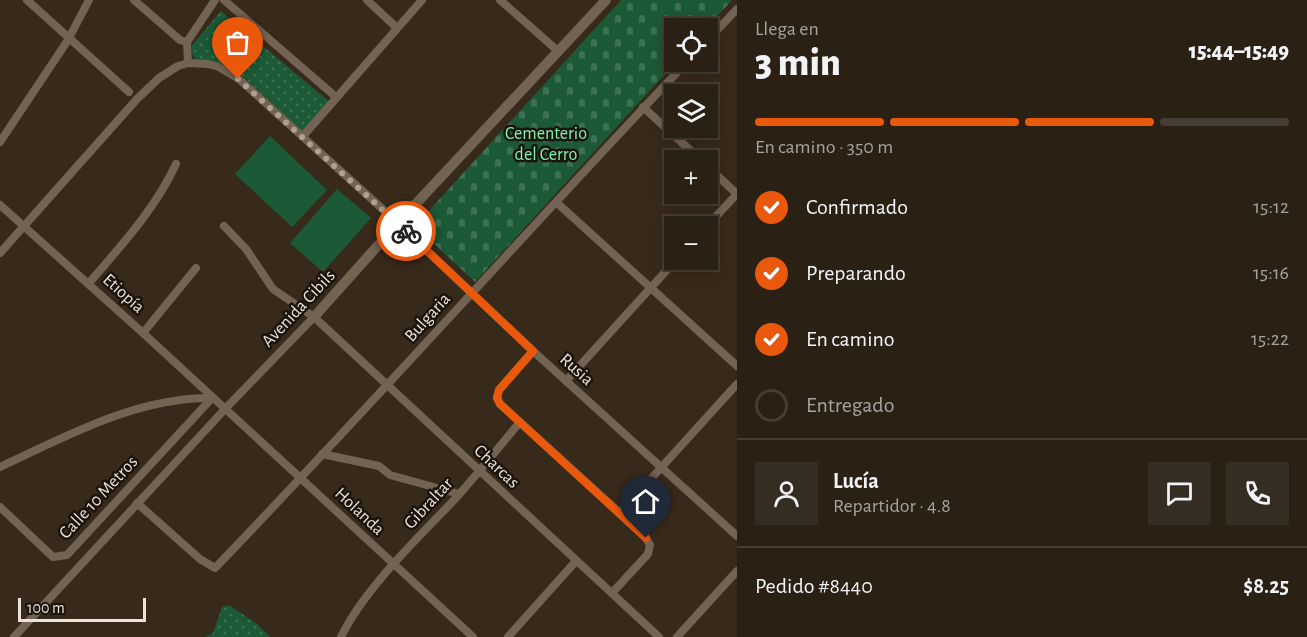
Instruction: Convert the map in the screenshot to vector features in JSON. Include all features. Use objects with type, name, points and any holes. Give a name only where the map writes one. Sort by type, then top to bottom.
[{"type":"street","points":[[27,0],[129,92]]},
{"type":"street","points":[[0,142],[69,38],[89,0]]},
{"type":"street","points":[[134,0],[180,40],[187,42]]},
{"type":"street","points":[[0,254],[136,99],[159,78],[188,63],[187,42],[215,0]]},
{"type":"street","points":[[224,0],[336,97]]},
{"type":"street","points":[[367,0],[397,28]]},
{"type":"street","points":[[303,136],[422,0]]},
{"type":"street","points":[[500,0],[558,51]]},
{"type":"street","name":"Avenida Cibils","points":[[14,637],[225,409],[314,317],[602,2]]},
{"type":"street","points":[[718,32],[734,20],[737,9]]},
{"type":"street","name":"Rusia","points":[[188,63],[208,64],[230,72],[303,136],[533,351],[737,536]]},
{"type":"street","name":"Bulgaria","points":[[137,503],[200,559],[215,568],[387,387],[677,72]]},
{"type":"street","points":[[643,108],[690,150]]},
{"type":"street","points":[[89,283],[156,199],[168,182],[176,164]]},
{"type":"street","points":[[716,216],[737,194],[718,176]]},
{"type":"street","points":[[556,202],[737,366]]},
{"type":"street","name":"Etiopía","points":[[0,205],[89,283],[225,409]]},
{"type":"street","name":"Charcas","points":[[224,226],[246,249],[273,289],[314,317],[659,637]]},
{"type":"street","points":[[143,333],[196,268]]},
{"type":"street","points":[[566,381],[667,270]]},
{"type":"street","points":[[533,351],[499,390],[497,395],[500,404],[620,513],[650,544],[648,554],[612,593]]},
{"type":"street","points":[[620,513],[737,384]]},
{"type":"street","points":[[0,467],[106,420],[142,408],[180,399],[212,398]]},
{"type":"street","name":"Calle 10 Metros","points":[[0,507],[53,557],[67,555],[212,398]]},
{"type":"street","name":"Holanda","points":[[225,409],[473,637]]},
{"type":"street","name":"Gibraltar","points":[[341,637],[349,620],[394,565],[459,494],[520,422]]},
{"type":"street","points":[[322,454],[379,466],[390,476],[459,494]]},
{"type":"street","points":[[508,637],[576,561]]},
{"type":"street","points":[[677,637],[737,572]]},
{"type":"green space","name":"Cementerio del Cerro","points":[[621,0],[732,0],[715,18],[664,18],[664,72],[667,72],[475,282],[415,226]]},
{"type":"green space","points":[[221,11],[331,103],[304,133],[244,77],[229,68],[196,61],[192,54],[192,45]]},
{"type":"green space","points":[[270,136],[327,190],[292,227],[235,174]]},
{"type":"green space","points":[[337,189],[371,218],[323,272],[290,243]]},
{"type":"green space","points":[[229,605],[257,624],[270,637],[205,637],[213,633],[222,607]]},
{"type":"way so far","points":[[238,79],[406,231]]},
{"type":"route","points":[[406,231],[533,351],[499,390],[497,398],[500,404],[646,538]]}]
